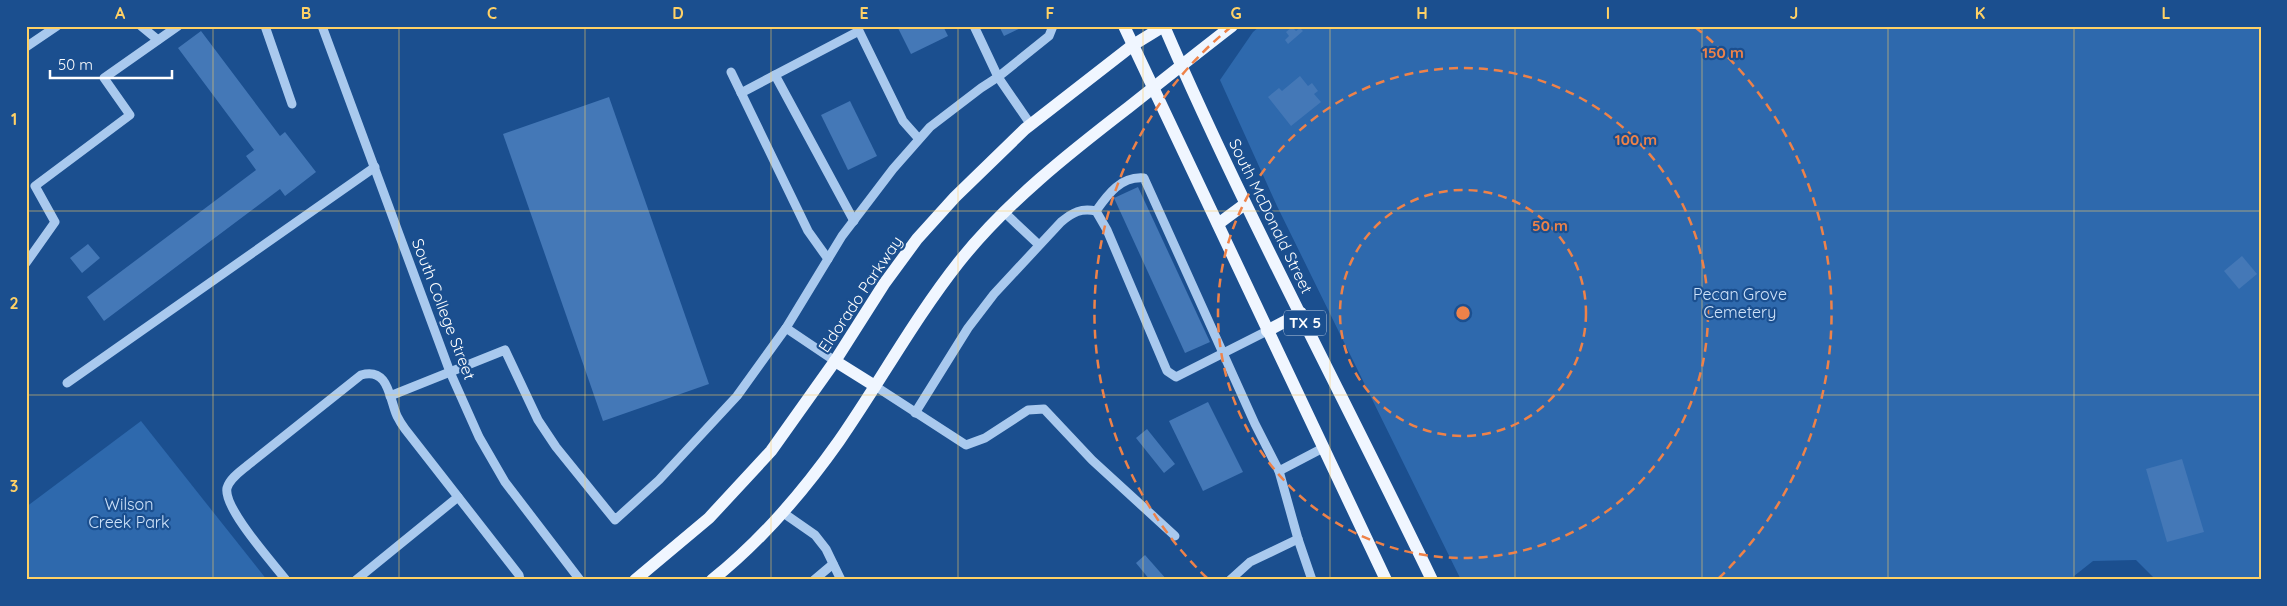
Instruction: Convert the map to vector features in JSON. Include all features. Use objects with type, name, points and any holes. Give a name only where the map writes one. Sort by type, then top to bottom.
[{"type":"main road","name":"TX 5","points":[[1124,26],[1386,580]]},
{"type":"main road","name":"Eldorado Parkway","points":[[635,580],[709,518],[740,486],[789,429],[884,284],[917,239],[988,163],[1031,124],[1133,45],[1164,26]]},
{"type":"main road","name":"South McDonald Street","points":[[1164,26],[1245,204],[1432,580]]},
{"type":"main road","points":[[712,580],[782,512],[838,442],[940,287],[960,261],[1004,212],[1063,159],[1232,26]]},
{"type":"main road","points":[[1218,224],[1245,204]]},
{"type":"main road","points":[[1267,330],[1301,314]]},
{"type":"main road","points":[[835,360],[875,386]]},
{"type":"street","points":[[26,47],[57,26]]},
{"type":"street","points":[[141,26],[158,40]]},
{"type":"street","points":[[26,263],[55,222],[35,186],[130,115],[104,78],[178,26]]},
{"type":"street","points":[[265,26],[292,104]]},
{"type":"street","name":"South College Street","points":[[322,26],[376,167],[450,372],[479,437],[497,469],[523,506],[580,580]]},
{"type":"street","points":[[974,26],[998,77],[1031,124]]},
{"type":"street","points":[[390,396],[505,350],[538,420],[556,447],[615,520],[659,480],[737,396],[786,328],[828,259],[854,221],[893,169],[919,139],[930,127],[980,88],[998,77],[1049,36],[1052,26]]},
{"type":"street","points":[[741,94],[859,31],[903,121],[919,139]]},
{"type":"street","points":[[731,72],[808,231],[828,259]]},
{"type":"street","points":[[775,75],[854,221]]},
{"type":"street","points":[[67,383],[376,167]]},
{"type":"street","points":[[1096,211],[1112,189],[1135,177],[1144,178],[1279,471],[1298,539],[1312,580]]},
{"type":"street","points":[[915,413],[968,328],[994,294],[1073,213],[1085,209],[1096,211],[1107,230],[1166,371],[1176,377],[1267,330]]},
{"type":"street","points":[[1004,212],[1039,246]]},
{"type":"street","points":[[786,328],[835,360]]},
{"type":"street","points":[[286,580],[232,507],[227,488],[231,480],[361,375],[369,373],[380,377],[387,385],[397,416],[405,429],[519,575],[520,580]]},
{"type":"street","points":[[875,386],[966,445],[985,438],[1028,410],[1044,409],[1092,460],[1174,536]]},
{"type":"street","points":[[1279,471],[1324,448]]},
{"type":"street","points":[[356,580],[458,497]]},
{"type":"street","points":[[782,512],[815,536],[826,549],[841,580]]},
{"type":"street","points":[[1230,580],[1250,562],[1298,539]]},
{"type":"street","points":[[814,580],[833,564]]},
{"type":"green space","name":"Pecan Grove Cemetery","points":[[1260,26],[2261,26],[2261,580],[2156,580],[2136,560],[2093,561],[2069,580],[1461,580],[1277,206],[1220,80],[1253,32]]},
{"type":"green space","name":"Wilson Creek Park","points":[[141,421],[267,580],[26,580],[26,507]]},
{"type":"building","points":[[897,26],[943,26],[948,36],[911,54]]},
{"type":"building","points":[[999,26],[1025,26],[1004,36]]},
{"type":"building","points":[[1292,27],[1296,31],[1300,28],[1303,31],[1288,44],[1285,40],[1289,36],[1286,32]]},
{"type":"building","points":[[201,31],[280,136],[285,132],[316,172],[285,196],[280,189],[104,321],[87,297],[256,170],[246,156],[254,150],[178,48]]},
{"type":"building","points":[[1300,76],[1308,86],[1312,83],[1318,91],[1314,94],[1321,102],[1291,126],[1268,97],[1279,88],[1282,91]]},
{"type":"building","points":[[609,97],[709,384],[603,421],[503,134]]},
{"type":"building","points":[[850,101],[877,156],[848,170],[821,115]]},
{"type":"building","points":[[1138,187],[1210,342],[1185,353],[1114,198]]},
{"type":"building","points":[[88,244],[100,258],[82,273],[70,258]]},
{"type":"building","points":[[2242,256],[2257,274],[2239,289],[2224,271]]},
{"type":"building","points":[[1208,402],[1243,472],[1203,491],[1169,421]]},
{"type":"building","points":[[1147,429],[1175,464],[1164,473],[1136,438]]},
{"type":"building","points":[[2182,459],[2204,532],[2167,542],[2146,469]]},
{"type":"building","points":[[1145,555],[1167,580],[1150,580],[1136,563]]}]
